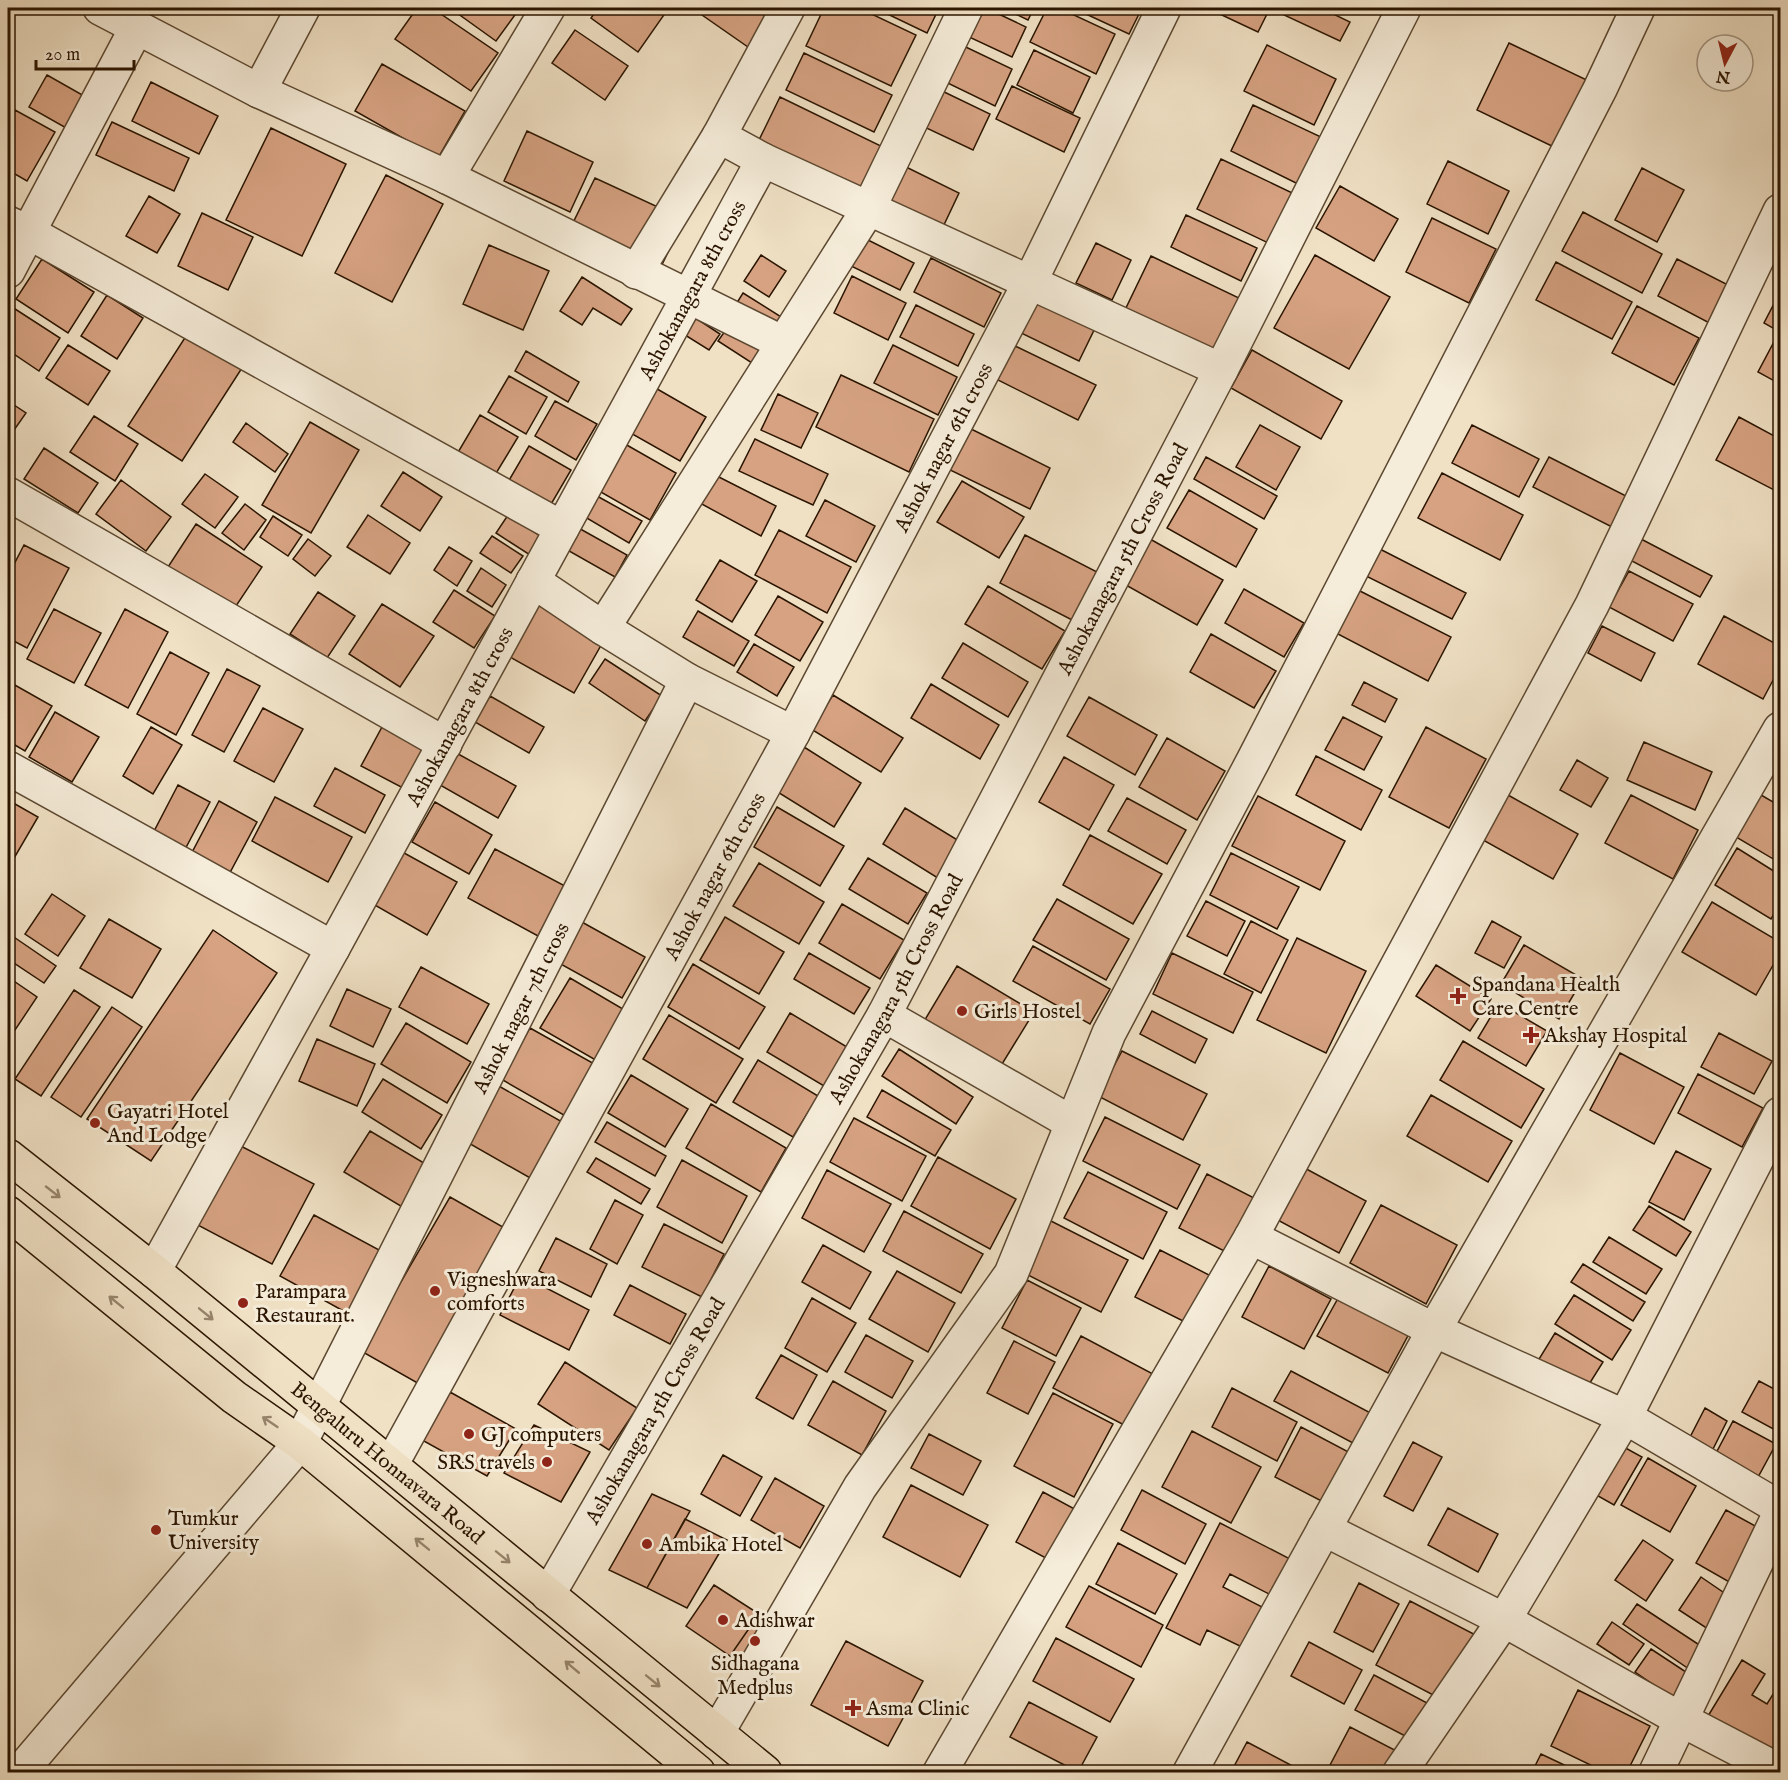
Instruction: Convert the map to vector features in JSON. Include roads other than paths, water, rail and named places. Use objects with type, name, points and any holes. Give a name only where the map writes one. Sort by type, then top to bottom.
[{"type":"main road","name":"Bengaluru Honnavara Road","points":[[8,1156],[154,1271],[765,1773]]},
{"type":"main road","name":"Bengaluru Honnavara Road","points":[[8,1213],[234,1397],[300,1443],[532,1633],[698,1773]]},
{"type":"street","points":[[100,8],[259,91],[447,177],[783,343]]},
{"type":"street","points":[[259,91],[303,8]]},
{"type":"street","points":[[447,177],[548,8]]},
{"type":"street","points":[[636,272],[719,136],[788,8]]},
{"type":"street","points":[[603,628],[869,208],[966,8]]},
{"type":"street","name":"Ashok nagar 6th cross","points":[[391,1465],[793,733],[1030,282],[1164,8]]},
{"type":"street","name":"Ashokanagara 5th Cross Road","points":[[548,1595],[885,1015],[1221,370],[1404,8]]},
{"type":"street","points":[[717,1733],[860,1487],[1011,1274],[1109,1033],[1259,750],[1600,89],[1638,8]]},
{"type":"street","points":[[8,271],[18,227],[137,27]]},
{"type":"street","points":[[719,136],[763,160],[1221,370]]},
{"type":"street","name":"Ashokanagara 8th cross","points":[[154,1271],[445,744],[763,160]]},
{"type":"street","points":[[940,1773],[1251,1237],[1592,605],[1780,211]]},
{"type":"street","points":[[18,227],[562,528]]},
{"type":"street","points":[[8,494],[445,744]]},
{"type":"street","points":[[533,581],[687,680],[793,733]]},
{"type":"street","name":"Ashok nagar 7th cross","points":[[20,1773],[300,1443],[687,680]]},
{"type":"street","points":[[1190,1773],[1434,1330],[1780,729]]},
{"type":"street","points":[[8,768],[333,948]]},
{"type":"street","points":[[885,1015],[1072,1124]]},
{"type":"street","points":[[1401,1773],[1504,1620],[1625,1417],[1780,1114]]},
{"type":"street","points":[[1251,1237],[1434,1330],[1625,1417],[1780,1508]]},
{"type":"street","points":[[1656,1773],[1780,1513]]},
{"type":"street","points":[[1324,1529],[1504,1620],[1682,1720],[1780,1771]]},
{"type":"place","name":"Spandana Health Care Centre","points":[[1458,996]]},
{"type":"place","name":"Girls Hostel","points":[[962,1011]]},
{"type":"place","name":"Akshay Hospital","points":[[1531,1035]]},
{"type":"place","name":"Gayatri Hotel And Lodge","points":[[95,1123]]},
{"type":"place","name":"Vigneshwara comforts","points":[[435,1291]]},
{"type":"place","name":"Parampara Restaurant.","points":[[243,1303]]},
{"type":"place","name":"GJ computers","points":[[469,1434]]},
{"type":"place","name":"SRS travels","points":[[547,1462]]},
{"type":"place","name":"Tumkur University","points":[[156,1530]]},
{"type":"place","name":"Ambika Hotel","points":[[647,1544]]},
{"type":"place","name":"Adishwar","points":[[723,1620]]},
{"type":"place","name":"Sidhagana Medplus","points":[[755,1641]]},
{"type":"place","name":"Asma Clinic","points":[[853,1708]]}]
